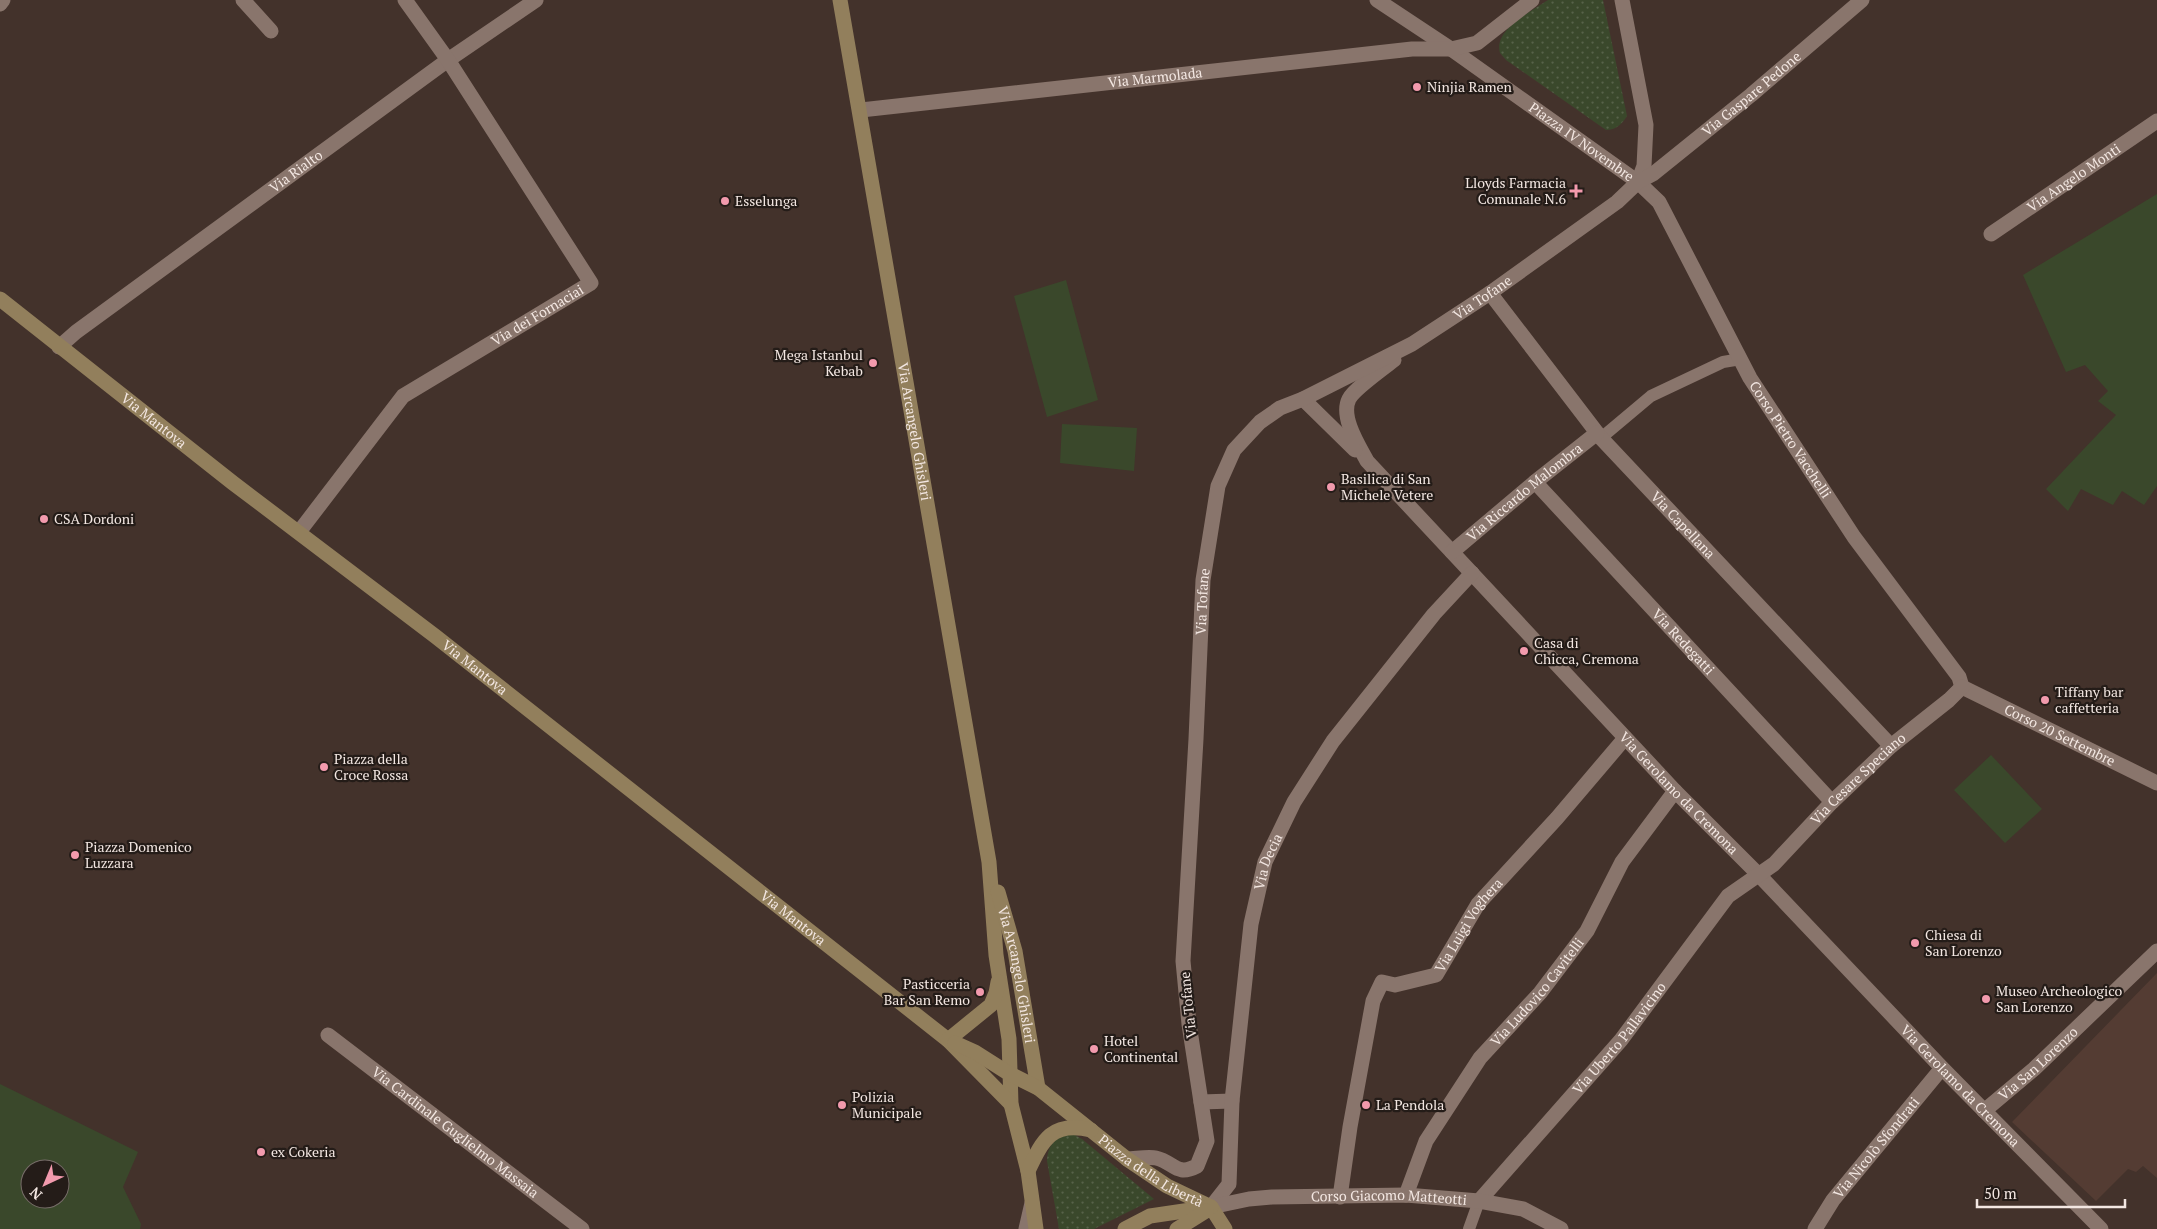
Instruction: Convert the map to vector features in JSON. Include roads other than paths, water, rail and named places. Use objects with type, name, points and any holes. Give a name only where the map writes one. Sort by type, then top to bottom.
[{"type":"main road","name":"Via Arcangelo Ghisleri","points":[[840,0],[861,110],[919,460],[989,862],[999,974],[1009,1039],[1008,1073],[1011,1104]]},
{"type":"main road","name":"Via Mantova","points":[[0,299],[59,347],[457,653],[948,1040],[1011,1104]]},
{"type":"main road","name":"Via Arcangelo Ghisleri","points":[[989,862],[1015,951],[1038,1088]]},
{"type":"main road","name":"Via Arcangelo Ghisleri","points":[[948,1040],[990,1005],[996,993],[999,974]]},
{"type":"main road","name":"Via Mantova","points":[[948,1040],[975,1052],[1008,1073],[1038,1088]]},
{"type":"main road","name":"Piazza della Libertà","points":[[1038,1088],[1127,1159],[1167,1186],[1211,1208]]},
{"type":"main road","points":[[1011,1104],[1028,1171],[1036,1229]]},
{"type":"main road","name":"Piazza della Libertà","points":[[1028,1171],[1042,1143],[1051,1133],[1074,1126],[1092,1130]]},
{"type":"main road","name":"Piazza della Libertà","points":[[1125,1229],[1150,1216],[1211,1208]]},
{"type":"main road","name":"Piazza della Libertà","points":[[1177,1229],[1211,1208]]},
{"type":"main road","points":[[1211,1208],[1226,1229]]},
{"type":"street","points":[[0,4],[3,0]]},
{"type":"street","points":[[243,0],[271,31]]},
{"type":"street","points":[[405,0],[448,60]]},
{"type":"street","name":"Via Rialto","points":[[59,347],[76,332],[448,60],[536,0]]},
{"type":"street","name":"Piazza IV Novembre","points":[[1377,0],[1452,49],[1638,182],[1644,166],[1646,125],[1622,0]]},
{"type":"street","points":[[1452,49],[1477,44],[1532,0]]},
{"type":"street","name":"Via Gaspare Pedone","points":[[1638,182],[1653,174],[1751,95],[1862,0]]},
{"type":"street","name":"Via Marmolada","points":[[861,110],[1412,49],[1452,49]]},
{"type":"street","name":"Via dei Fornaciai","points":[[299,532],[403,396],[591,283],[448,60]]},
{"type":"street","name":"Via Angelo Monti","points":[[1991,234],[2157,121]]},
{"type":"street","name":"Via Tofane","points":[[1127,1159],[1156,1158],[1176,1169],[1187,1171],[1197,1166],[1207,1141],[1189,1024],[1183,961],[1203,580],[1218,486],[1234,450],[1260,422],[1280,408],[1303,399],[1412,344],[1490,292],[1617,202],[1638,182]]},
{"type":"street","name":"Corso Pietro Vacchelli","points":[[1638,182],[1659,202],[1750,378],[1854,537],[1959,677],[1962,687]]},
{"type":"street","name":"Via Capellana","points":[[1490,292],[1599,436],[1891,746]]},
{"type":"street","name":"Via Gerolamo da Cremona","points":[[1412,344],[1349,398],[1346,410],[1352,434],[1367,461],[1675,791],[1759,875],[1942,1068],[2101,1229]]},
{"type":"street","name":"Via Riccardo Malombra","points":[[1452,552],[1535,482],[1651,396],[1723,362],[1741,358]]},
{"type":"street","points":[[1303,399],[1367,461]]},
{"type":"street","name":"Via Redegatti","points":[[1535,482],[1832,802]]},
{"type":"street","name":"Via Decia","points":[[1211,1208],[1229,1184],[1232,1101],[1251,924],[1265,862],[1294,802],[1332,740],[1434,614],[1472,573]]},
{"type":"street","name":"Via Cesare Speciano","points":[[1759,875],[1774,864],[1832,802],[1891,746],[1949,700],[1962,687]]},
{"type":"street","name":"Corso 20 Settembre","points":[[1962,687],[2157,783]]},
{"type":"street","name":"Via Luigi Voghera","points":[[1340,1197],[1350,1127],[1373,1001],[1382,982],[1395,985],[1436,975],[1478,904],[1557,818],[1625,738]]},
{"type":"street","name":"Via Ludovico Cavitelli","points":[[1406,1195],[1426,1141],[1480,1058],[1540,993],[1587,931],[1622,862],[1675,791]]},
{"type":"street","name":"Via Uberto Pallavicino","points":[[1479,1201],[1621,1040],[1728,896],[1759,875]]},
{"type":"street","name":"Via San Lorenzo","points":[[1984,1110],[2034,1068],[2157,951]]},
{"type":"street","name":"Via Cardinale Guglielmo Massaia","points":[[328,1035],[582,1229]]},
{"type":"street","name":"Via Nicolò Sfondrati","points":[[1815,1229],[1833,1200],[1942,1068]]},
{"type":"street","points":[[1201,1102],[1232,1101]]},
{"type":"street","name":"Corso Giacomo Matteotti","points":[[1211,1208],[1249,1199],[1406,1195],[1479,1201],[1523,1208],[1562,1229]]},
{"type":"street","points":[[1469,1229],[1479,1201]]},
{"type":"street","points":[[1026,1229],[1032,1202]]},
{"type":"place","name":"Ninjia Ramen","points":[[1417,87]]},
{"type":"place","name":"Lloyds Farmacia Comunale N.6","points":[[1576,191]]},
{"type":"place","name":"Esselunga","points":[[725,201]]},
{"type":"place","name":"Mega Istanbul Kebab","points":[[873,363]]},
{"type":"place","name":"Basilica di San Michele Vetere","points":[[1331,487]]},
{"type":"place","name":"CSA Dordoni","points":[[44,519]]},
{"type":"place","name":"Casa di Chicca, Cremona","points":[[1524,651]]},
{"type":"place","name":"Tiffany bar caffetteria","points":[[2045,700]]},
{"type":"place","name":"Piazza della Croce Rossa","points":[[324,767]]},
{"type":"place","name":"Piazza Domenico Luzzara","points":[[75,855]]},
{"type":"place","name":"Chiesa di San Lorenzo","points":[[1915,943]]},
{"type":"place","name":"Pasticceria Bar San Remo","points":[[980,992]]},
{"type":"place","name":"Museo Archeologico San Lorenzo","points":[[1986,999]]},
{"type":"place","name":"Hotel Continental","points":[[1094,1049]]},
{"type":"place","name":"Polizia Municipale","points":[[842,1105]]},
{"type":"place","name":"La Pendola","points":[[1366,1105]]},
{"type":"place","name":"ex Cokeria","points":[[261,1152]]}]
